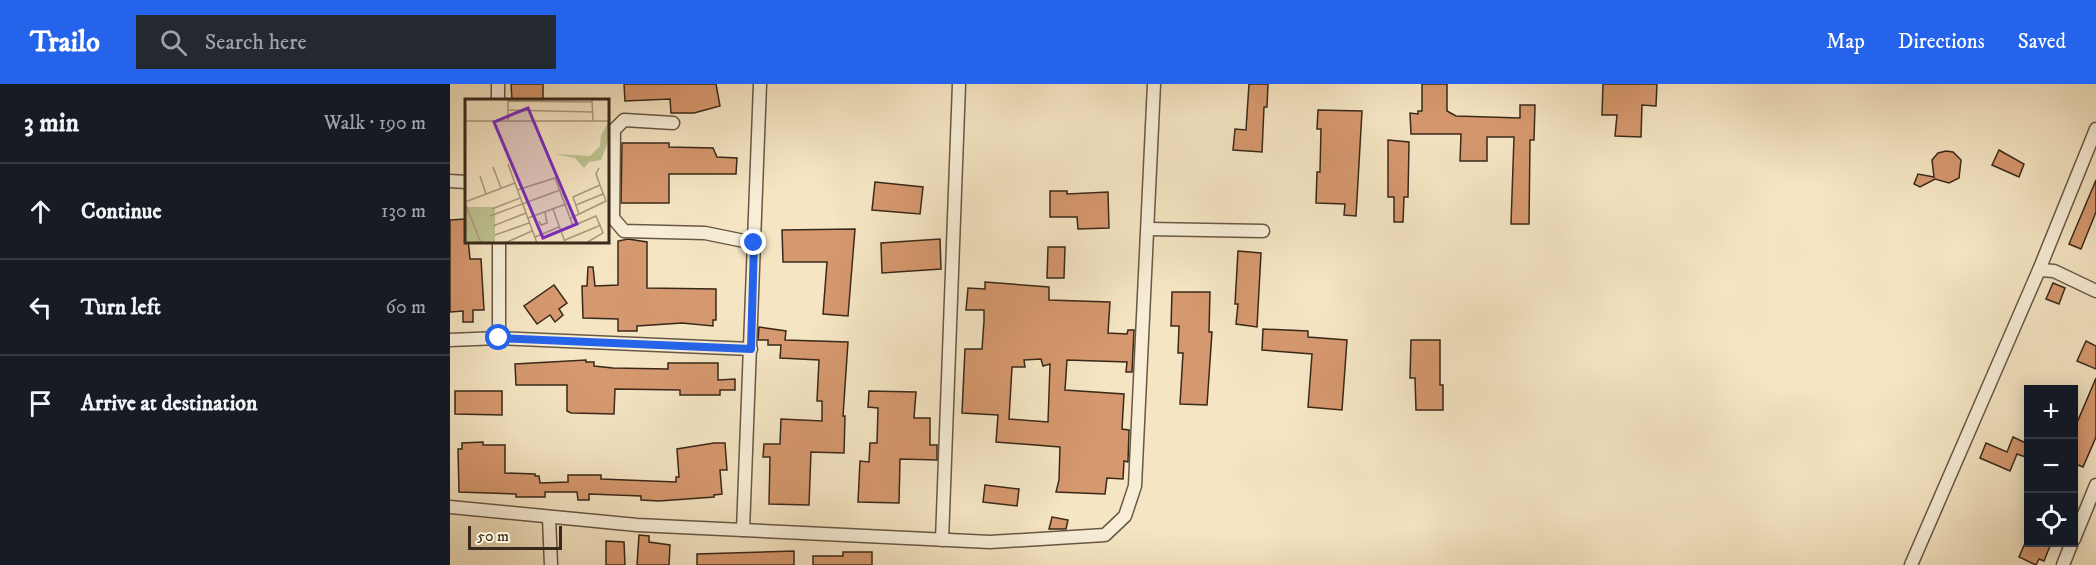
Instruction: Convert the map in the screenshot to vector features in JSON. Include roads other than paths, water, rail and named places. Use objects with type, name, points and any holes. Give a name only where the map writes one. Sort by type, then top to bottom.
[{"type":"street","points":[[743,530],[760,84]]},
{"type":"street","points":[[942,540],[959,84]]},
{"type":"street","points":[[450,507],[549,518],[942,540],[990,542],[1105,535],[1125,516],[1135,486],[1149,229],[1154,84]]},
{"type":"street","points":[[673,123],[624,120],[614,130],[613,218],[624,231],[705,233],[754,243]]},
{"type":"street","points":[[1911,565],[2096,129]]},
{"type":"street","points":[[1149,229],[1263,231]]},
{"type":"street","points":[[499,243],[499,338]]},
{"type":"street","points":[[2038,270],[2054,271],[2096,291]]},
{"type":"street","points":[[450,340],[499,338],[751,349]]},
{"type":"street","points":[[2078,529],[2096,485]]},
{"type":"street","points":[[549,518],[551,565]]},
{"type":"street","points":[[2063,565],[2070,547]]}]
